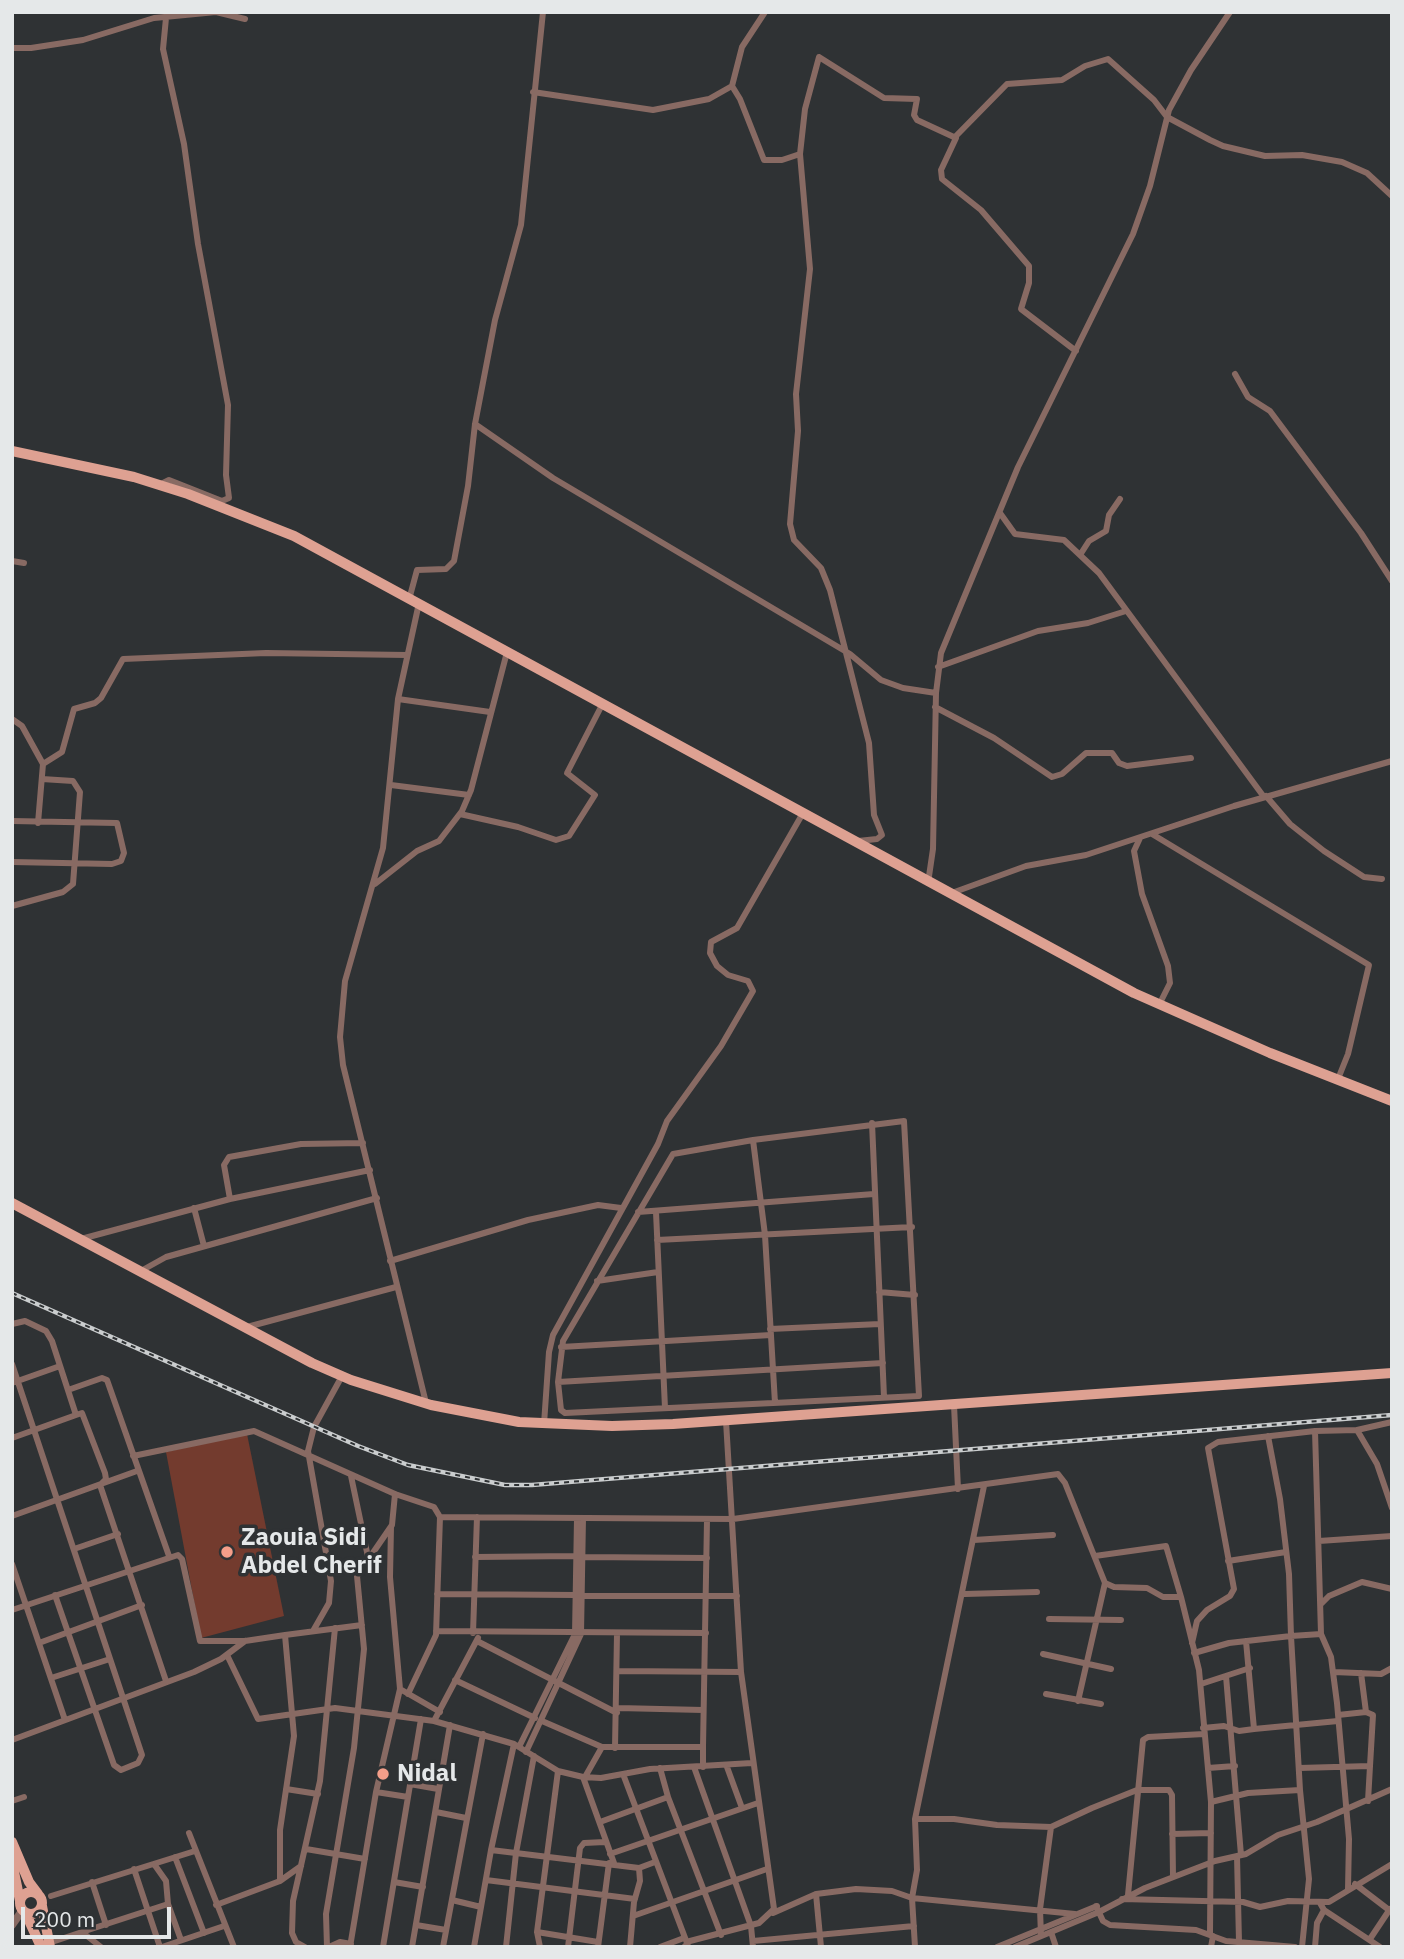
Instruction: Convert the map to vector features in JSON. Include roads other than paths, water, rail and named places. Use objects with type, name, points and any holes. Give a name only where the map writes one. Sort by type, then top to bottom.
[{"type":"main road","points":[[12,451],[159,485],[294,536],[414,599],[928,883],[1159,1004],[1270,1053],[1392,1101]]},
{"type":"main road","points":[[12,1203],[242,1328],[342,1376],[426,1404],[470,1414],[544,1424],[624,1426],[726,1421],[920,1402],[954,1405],[1392,1373]]},
{"type":"main road","points":[[12,1842],[29,1882],[42,1899],[47,1945]]},
{"type":"main road","points":[[12,1862],[20,1907],[47,1945]]},
{"type":"main road","points":[[20,1907],[27,1893],[42,1899]]},
{"type":"main road","points":[[20,1907],[38,1912],[42,1899]]},
{"type":"street","points":[[12,48],[31,48],[83,40],[154,15],[166,18],[216,12],[245,19]]},
{"type":"street","points":[[426,1404],[343,1065],[340,1037],[345,981],[375,884],[383,848],[398,699],[407,655],[417,570],[446,569],[454,561],[475,424],[495,320],[520,225],[543,12]]},
{"type":"street","points":[[765,12],[742,47],[732,86],[740,99],[764,160],[782,160],[800,154]]},
{"type":"street","points":[[928,883],[933,849],[936,693],[938,667],[946,639],[1018,467],[1141,214],[1167,117],[1191,70],[1230,12]]},
{"type":"street","points":[[159,485],[169,480],[222,501],[229,495],[226,475],[228,405],[204,282],[184,144],[163,49],[166,18]]},
{"type":"street","points":[[853,842],[877,839],[882,833],[874,815],[869,743],[848,652],[824,573],[794,540],[790,524],[798,431],[796,394],[810,269],[800,154],[805,109],[819,57],[884,99],[917,99],[914,115],[917,120],[955,136]]},
{"type":"street","points":[[1076,351],[1022,311],[1030,275],[1029,266],[981,210],[942,179],[941,170],[955,136],[1007,84],[1062,80],[1085,66],[1108,59],[1154,100],[1167,117],[1223,146],[1265,156],[1322,157],[1356,166],[1392,196]]},
{"type":"street","points":[[533,92],[653,110],[709,99],[732,86]]},
{"type":"street","points":[[1235,374],[1248,397],[1270,411],[1392,580]]},
{"type":"street","points":[[475,424],[553,478],[848,652],[889,684],[936,693]]},
{"type":"street","points":[[1080,555],[1089,541],[1107,531],[1110,515],[1120,499]]},
{"type":"street","points":[[1000,513],[1015,534],[1064,540],[1080,555],[1104,578],[1265,797],[1290,824],[1324,851],[1364,877],[1382,879]]},
{"type":"street","points":[[12,561],[24,563]]},
{"type":"street","points":[[938,667],[1038,631],[1088,623],[1126,611]]},
{"type":"street","points":[[375,884],[417,851],[439,841],[460,814],[469,795],[508,652]]},
{"type":"street","points":[[43,764],[62,752],[74,709],[95,703],[101,698],[123,659],[266,653],[407,655]]},
{"type":"street","points":[[398,699],[490,712]]},
{"type":"street","points":[[460,814],[556,839],[569,836],[595,795],[567,773],[603,703]]},
{"type":"street","points":[[935,707],[994,738],[1052,777],[1062,774],[1086,753],[1112,753],[1119,763],[1127,766],[1191,758]]},
{"type":"street","points":[[12,719],[22,726],[43,764],[38,822]]},
{"type":"street","points":[[949,894],[1026,866],[1086,855],[1265,797],[1392,761]]},
{"type":"street","points":[[12,906],[69,889],[75,863],[81,796],[75,782],[42,779]]},
{"type":"street","points":[[391,785],[469,795]]},
{"type":"street","points":[[544,1424],[549,1352],[553,1335],[673,1111],[720,1046],[753,991],[748,981],[732,977],[716,966],[710,953],[711,942],[737,928],[803,814]]},
{"type":"street","points":[[12,821],[117,823],[124,853],[123,859],[116,863],[12,862]]},
{"type":"street","points":[[1152,834],[1368,963],[1370,968],[1338,1079]]},
{"type":"street","points":[[1140,838],[1135,860],[1142,894],[1168,966],[1170,983],[1159,1004]]},
{"type":"street","points":[[905,1122],[920,1402],[884,1397],[565,1413],[558,1404],[561,1347],[597,1281],[676,1153],[872,1123],[905,1122]]},
{"type":"street","points":[[872,1123],[884,1397]]},
{"type":"street","points":[[753,1140],[765,1235],[775,1403]]},
{"type":"street","points":[[230,1199],[223,1165],[229,1157],[302,1144],[363,1143]]},
{"type":"street","points":[[79,1240],[230,1199],[370,1170]]},
{"type":"street","points":[[638,1212],[874,1194]]},
{"type":"street","points":[[139,1272],[160,1259],[377,1198]]},
{"type":"street","points":[[390,1261],[527,1220],[598,1205],[621,1208]]},
{"type":"street","points":[[194,1208],[204,1246]]},
{"type":"street","points":[[656,1212],[665,1408]]},
{"type":"street","points":[[657,1240],[912,1227]]},
{"type":"street","points":[[597,1281],[659,1272]]},
{"type":"street","points":[[242,1328],[396,1287]]},
{"type":"street","points":[[879,1292],[915,1296]]},
{"type":"street","points":[[12,1324],[25,1321],[47,1333],[76,1415]]},
{"type":"street","points":[[561,1347],[880,1324]]},
{"type":"street","points":[[558,1382],[883,1363]]},
{"type":"street","points":[[12,1364],[15,1382],[34,1431],[142,1755],[138,1763],[117,1769],[55,1595]]},
{"type":"street","points":[[15,1382],[60,1366]]},
{"type":"street","points":[[313,1631],[329,1603],[331,1581],[308,1454],[314,1427],[342,1376]]},
{"type":"street","points":[[68,1390],[106,1379],[169,1556]]},
{"type":"street","points":[[954,1405],[958,1489]]},
{"type":"street","points":[[12,1438],[82,1413],[106,1479],[100,1485]]},
{"type":"street","points":[[726,1421],[741,1672],[767,1869],[775,1905],[772,1913]]},
{"type":"street","points":[[1192,1645],[1197,1621],[1233,1593],[1207,1451],[1218,1442],[1315,1431],[1357,1430],[1392,1422]]},
{"type":"street","points":[[1357,1430],[1377,1464],[1392,1508]]},
{"type":"street","points":[[132,1456],[252,1431],[308,1454],[351,1476],[435,1507],[440,1517],[436,1631],[408,1694]]},
{"type":"street","points":[[1315,1431],[1321,1634],[1334,1672],[1352,1887]]},
{"type":"street","points":[[1268,1436],[1286,1552],[1300,1790],[1309,1879],[1302,1947]]},
{"type":"street","points":[[12,1516],[138,1471]]},
{"type":"street","points":[[440,1517],[733,1519],[984,1486],[1053,1474],[1062,1476],[1105,1583],[1078,1701]]},
{"type":"street","points":[[351,1476],[368,1557]]},
{"type":"street","points":[[100,1485],[166,1681]]},
{"type":"street","points":[[915,1947],[912,1898],[917,1870],[915,1819],[964,1594],[984,1486]]},
{"type":"street","points":[[391,1525],[358,1576],[364,1649],[358,1710],[326,1914],[328,1947],[340,1942],[350,1946],[376,1792],[392,1714],[400,1689],[391,1584],[391,1525],[395,1494]]},
{"type":"street","points":[[434,1721],[477,1641],[474,1595],[477,1517]]},
{"type":"street","points":[[516,1746],[527,1742],[542,1721],[578,1634],[580,1518]]},
{"type":"street","points":[[703,1767],[707,1520]]},
{"type":"street","points":[[74,1549],[118,1534]]},
{"type":"street","points":[[974,1540],[1053,1535]]},
{"type":"street","points":[[1319,1541],[1392,1536]]},
{"type":"street","points":[[1095,1556],[1166,1546],[1201,1684],[1211,1802],[1211,1947]]},
{"type":"street","points":[[1228,1561],[1286,1552]]},
{"type":"street","points":[[12,1610],[129,1569],[178,1555],[182,1559],[198,1639],[245,1641],[362,1625]]},
{"type":"street","points":[[475,1557],[707,1558]]},
{"type":"street","points":[[12,1564],[24,1606],[65,1720]]},
{"type":"street","points":[[1321,1604],[1329,1596],[1362,1582],[1392,1589]]},
{"type":"street","points":[[1105,1583],[1114,1587],[1147,1588],[1163,1597],[1181,1597]]},
{"type":"street","points":[[964,1594],[1037,1592]]},
{"type":"street","points":[[437,1594],[737,1596]]},
{"type":"street","points":[[38,1643],[142,1605]]},
{"type":"street","points":[[1049,1619],[1121,1620]]},
{"type":"street","points":[[305,1947],[294,1939],[291,1927],[293,1901],[317,1794],[335,1628]]},
{"type":"street","points":[[436,1631],[706,1633]]},
{"type":"street","points":[[280,1881],[278,1852],[294,1736],[285,1634]]},
{"type":"street","points":[[615,1748],[618,1711],[617,1634]]},
{"type":"street","points":[[1194,1653],[1246,1640],[1321,1634]]},
{"type":"street","points":[[1246,1640],[1254,1729]]},
{"type":"street","points":[[12,1740],[194,1672],[227,1655],[245,1641]]},
{"type":"street","points":[[477,1641],[556,1684],[618,1711],[703,1710]]},
{"type":"street","points":[[1043,1654],[1111,1669]]},
{"type":"street","points":[[227,1655],[257,1718],[294,1715],[327,1708],[434,1721],[516,1746],[558,1771],[584,1777],[660,1768],[727,1767],[752,1763]]},
{"type":"street","points":[[51,1678],[110,1659]]},
{"type":"street","points":[[1201,1684],[1250,1668]]},
{"type":"street","points":[[1334,1672],[1381,1674],[1392,1668]]},
{"type":"street","points":[[617,1671],[741,1672]]},
{"type":"street","points":[[1361,1673],[1366,1712]]},
{"type":"street","points":[[1226,1676],[1235,1766],[1239,1942]]},
{"type":"street","points":[[456,1680],[535,1718]]},
{"type":"street","points":[[526,1752],[535,1718],[556,1684]]},
{"type":"street","points":[[400,1689],[440,1712]]},
{"type":"street","points":[[1046,1694],[1101,1704]]},
{"type":"street","points":[[1128,1895],[1137,1790],[1145,1738],[1232,1728],[1239,1731],[1298,1725],[1371,1713],[1374,1719],[1368,1801]]},
{"type":"street","points":[[383,1947],[421,1719]]},
{"type":"street","points":[[542,1721],[602,1747],[703,1747]]},
{"type":"street","points":[[412,1947],[450,1725]]},
{"type":"street","points":[[443,1947],[483,1734]]},
{"type":"street","points":[[474,1947],[491,1850],[516,1746]]},
{"type":"street","points":[[584,1777],[602,1747]]},
{"type":"street","points":[[506,1947],[516,1853],[534,1756]]},
{"type":"street","points":[[1208,1768],[1235,1766]]},
{"type":"street","points":[[1299,1768],[1370,1766]]},
{"type":"street","points":[[694,1767],[710,1818],[751,1926],[753,1944],[914,1926]]},
{"type":"street","points":[[727,1767],[743,1808]]},
{"type":"street","points":[[660,1768],[668,1797],[721,1935]]},
{"type":"street","points":[[540,1947],[537,1932],[558,1771]]},
{"type":"street","points":[[623,1774],[685,1942]]},
{"type":"street","points":[[537,1932],[598,1944],[612,1863],[584,1777]]},
{"type":"street","points":[[410,1784],[438,1789]]},
{"type":"street","points":[[286,1789],[317,1794]]},
{"type":"street","points":[[997,1947],[1051,1932],[1128,1895],[1209,1863],[1239,1856],[1279,1835],[1346,1811],[1392,1789]]},
{"type":"street","points":[[915,1819],[1051,1826],[1137,1790],[1171,1792],[1173,1877]]},
{"type":"street","points":[[1211,1802],[1236,1795],[1300,1790]]},
{"type":"street","points":[[376,1792],[408,1797]]},
{"type":"street","points":[[12,1801],[24,1797]]},
{"type":"street","points":[[600,1822],[668,1797]]},
{"type":"street","points":[[610,1854],[758,1803]]},
{"type":"street","points":[[436,1812],[466,1818]]},
{"type":"street","points":[[1040,1933],[1040,1909],[1051,1826]]},
{"type":"street","points":[[189,1833],[234,1947]]},
{"type":"street","points":[[1172,1834],[1211,1833]]},
{"type":"street","points":[[568,1947],[582,1844],[605,1842]]},
{"type":"street","points":[[306,1849],[365,1859]]},
{"type":"street","points":[[491,1850],[639,1868],[655,1862]]},
{"type":"street","points":[[42,1899],[195,1851]]},
{"type":"street","points":[[175,1857],[204,1933]]},
{"type":"street","points":[[153,1864],[166,1881],[168,1904],[181,1940]]},
{"type":"street","points":[[1315,1947],[1322,1906],[1392,1864]]},
{"type":"street","points":[[216,1905],[280,1881],[302,1865]]},
{"type":"street","points":[[630,1947],[635,1899],[640,1881],[639,1868]]},
{"type":"street","points":[[134,1869],[161,1947],[224,1926]]},
{"type":"street","points":[[633,1916],[767,1869]]},
{"type":"street","points":[[486,1880],[635,1899]]},
{"type":"street","points":[[92,1882],[106,1925]]},
{"type":"street","points":[[394,1882],[423,1887]]},
{"type":"street","points":[[1352,1887],[1391,1908],[1370,1939]]},
{"type":"street","points":[[660,1947],[751,1926],[772,1913],[816,1894],[873,1889],[912,1898],[1075,1914]]},
{"type":"street","points":[[816,1894],[821,1947]]},
{"type":"street","points":[[1120,1899],[1239,1902],[1260,1906],[1288,1901],[1307,1902],[1322,1906],[1380,1947]]},
{"type":"street","points":[[452,1900],[481,1906]]},
{"type":"street","points":[[47,1945],[168,1904]]},
{"type":"street","points":[[12,1925],[20,1907]]},
{"type":"street","points":[[1097,1909],[1110,1925],[1196,1930],[1212,1935],[1226,1944],[1239,1942],[1294,1947]]},
{"type":"street","points":[[1015,1947],[1075,1914],[1097,1909]]},
{"type":"street","points":[[416,1925],[446,1930]]},
{"type":"street","points":[[82,1931],[101,1947]]},
{"type":"street","points":[[1051,1932],[1056,1947]]},
{"type":"railway","points":[[12,1293],[358,1446],[408,1465],[505,1485],[532,1485],[1392,1415]]},
{"type":"place","name":"Zaouia Sidi Abdel Cherif","points":[[227,1552]]},
{"type":"place","name":"Nidal","points":[[383,1774]]}]
